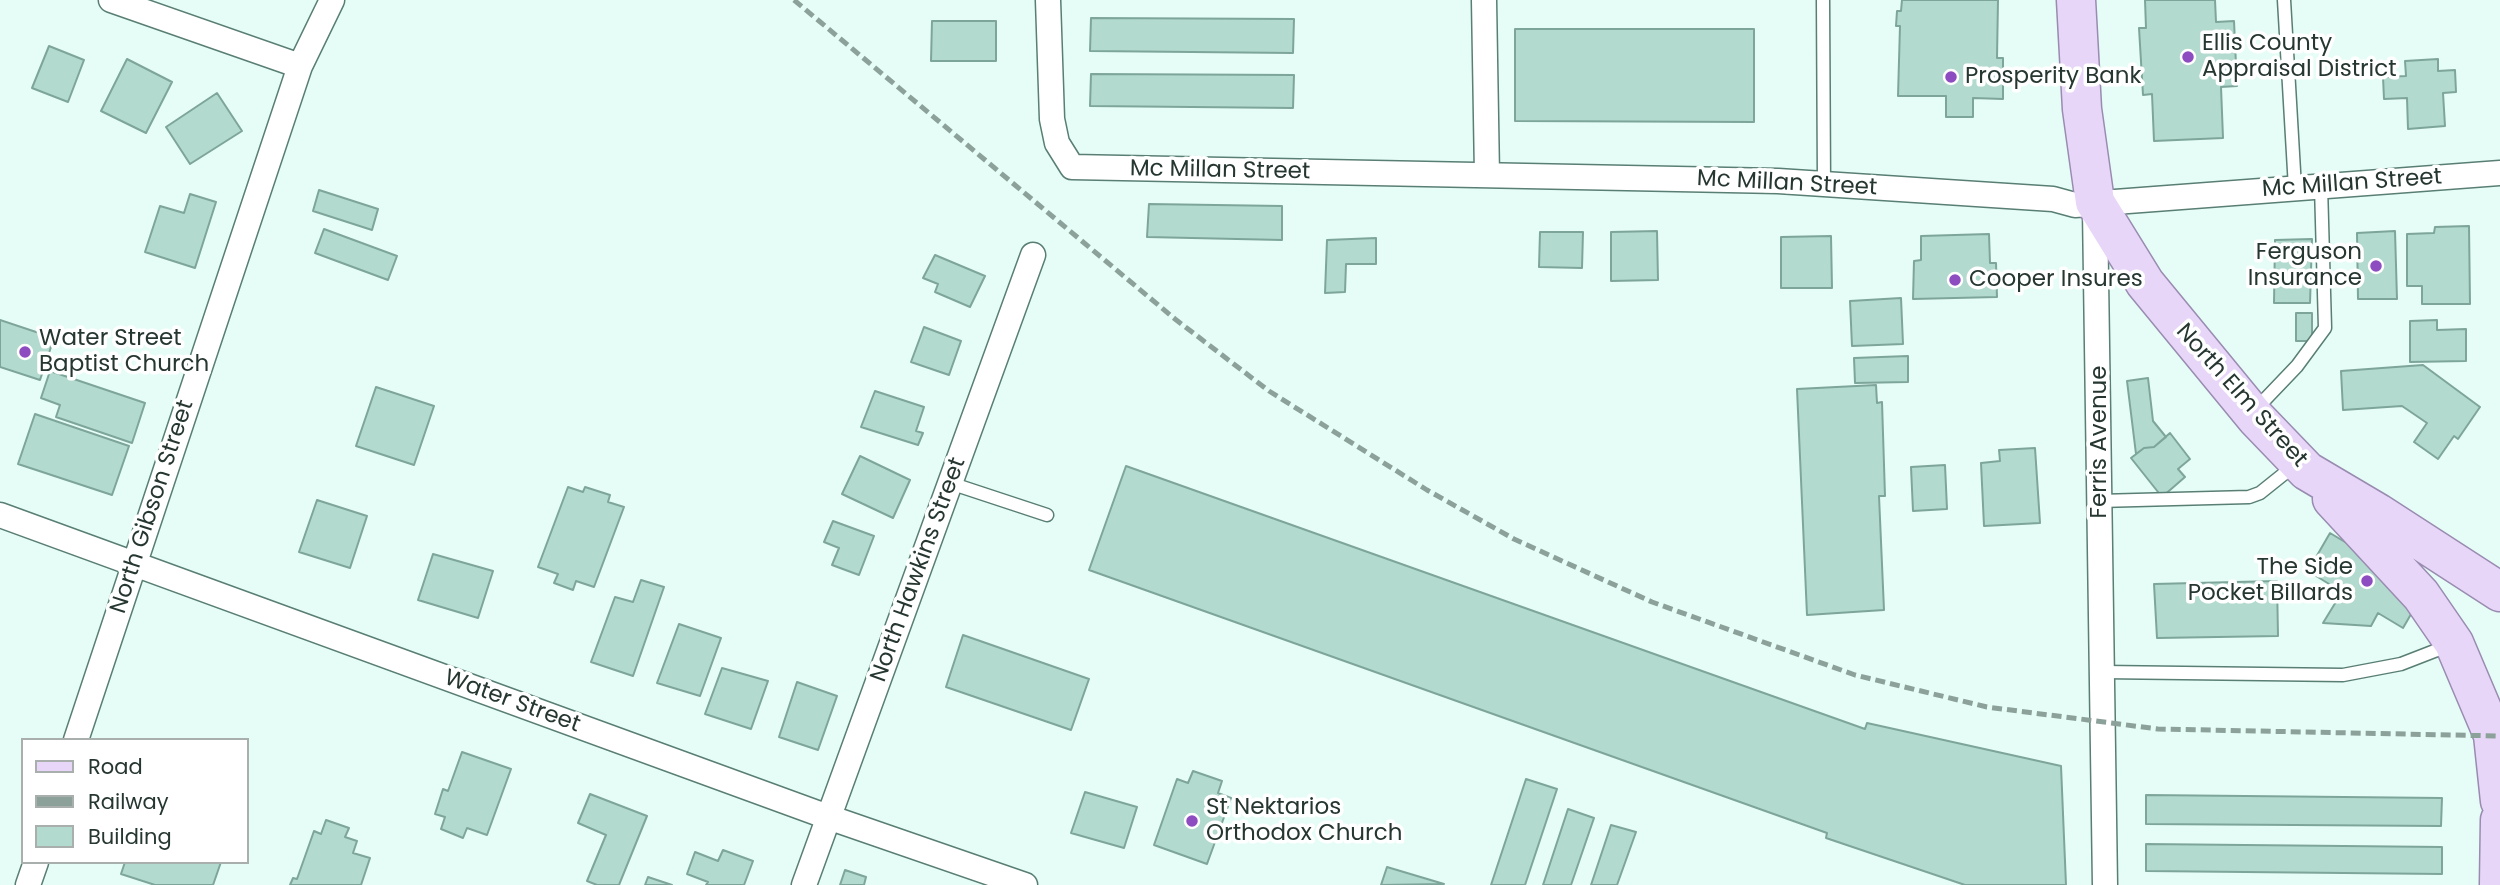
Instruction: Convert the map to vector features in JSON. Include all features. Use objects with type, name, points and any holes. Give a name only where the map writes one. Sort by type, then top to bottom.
[{"type":"main road","name":"Ferris Avenue","points":[[2076,0],[2082,109],[2095,202]]},
{"type":"main road","name":"North Elm Street","points":[[2095,202],[2145,283],[2251,413],[2303,467],[2500,592]]},
{"type":"main road","points":[[2303,467],[2421,595],[2454,643],[2493,736],[2500,801]]},
{"type":"main road","points":[[2499,885],[2500,820]]},
{"type":"street","points":[[111,0],[300,66]]},
{"type":"street","name":"North Gibson Street","points":[[77,738],[300,66],[332,0]]},
{"type":"street","name":"Mc Millan Street","points":[[1048,0],[1052,119],[1057,143],[1072,167],[1824,184],[2053,199],[2074,205],[2500,173]]},
{"type":"street","points":[[1483,0],[1487,175]]},
{"type":"street","name":"Ferris Avenue","points":[[2095,202],[2099,284],[2099,501],[2105,885]]},
{"type":"street","name":"North Hawkins Street","points":[[804,885],[1033,255]]},
{"type":"street","name":"Water Street","points":[[0,515],[828,817],[1025,885]]},
{"type":"street","points":[[28,885],[35,864]]},
{"type":"lane","points":[[1823,0],[1824,184]]},
{"type":"lane","points":[[2284,0],[2295,188]]},
{"type":"lane","points":[[2251,413],[2297,366],[2325,328],[2321,186]]},
{"type":"lane","points":[[2099,501],[2249,497],[2303,467]]},
{"type":"lane","points":[[950,483],[1047,515]]},
{"type":"lane","points":[[2103,671],[2343,675],[2401,664],[2454,643]]},
{"type":"building","name":"Prosperity Bank","points":[[1902,0],[1998,0],[1997,58],[2003,58],[2003,99],[1973,98],[1973,117],[1946,117],[1946,96],[1898,96],[1900,26],[1896,26],[1897,11],[1901,11]]},
{"type":"building","name":"Ellis County Appraisal District","points":[[2145,0],[2215,0],[2216,22],[2234,21],[2237,86],[2221,87],[2223,138],[2154,141],[2152,94],[2143,95],[2139,28],[2146,28]]},
{"type":"building","points":[[1091,18],[1294,19],[1293,53],[1090,51]]},
{"type":"building","points":[[932,21],[996,21],[996,61],[931,61]]},
{"type":"building","points":[[1515,29],[1754,29],[1754,122],[1515,121]]},
{"type":"building","points":[[49,46],[84,60],[68,102],[32,88]]},
{"type":"building","points":[[127,59],[172,82],[146,133],[101,111]]},
{"type":"building","points":[[2438,59],[2438,71],[2455,70],[2456,92],[2443,93],[2445,126],[2408,129],[2407,98],[2384,99],[2383,77],[2406,76],[2405,61]]},
{"type":"building","points":[[1091,74],[1294,75],[1293,108],[1090,106]]},
{"type":"building","points":[[217,93],[242,131],[190,164],[166,127]]},
{"type":"building","points":[[319,190],[378,209],[372,230],[313,211]]},
{"type":"building","points":[[190,194],[216,202],[195,268],[145,252],[160,206],[184,213]]},
{"type":"building","points":[[1149,204],[1282,206],[1282,240],[1147,237]]},
{"type":"building","points":[[2469,226],[2470,304],[2422,304],[2422,286],[2407,286],[2407,234],[2434,233],[2435,227]]},
{"type":"building","points":[[324,229],[397,256],[388,280],[315,253]]},
{"type":"building","points":[[1657,231],[1658,280],[1611,281],[1611,232]]},
{"type":"building","name":"Ferguson Insurance","points":[[2395,231],[2397,299],[2358,299],[2357,233]]},
{"type":"building","points":[[1540,232],[1583,232],[1582,268],[1539,267]]},
{"type":"building","name":"Cooper Insures","points":[[1989,234],[1990,263],[1996,263],[1997,297],[1913,299],[1914,261],[1921,260],[1921,236]]},
{"type":"building","points":[[1831,236],[1832,288],[1781,288],[1781,237]]},
{"type":"building","points":[[1376,238],[1376,264],[1346,264],[1345,292],[1325,293],[1327,240]]},
{"type":"building","points":[[2312,239],[2310,303],[2274,303],[2275,240]]},
{"type":"building","points":[[935,255],[985,276],[970,307],[935,292],[938,284],[923,278]]},
{"type":"building","points":[[1901,298],[1903,344],[1852,346],[1850,301]]},
{"type":"building","points":[[2296,313],[2312,313],[2312,341],[2296,341]]},
{"type":"building","name":"Water Street Baptist Church","points":[[0,320],[54,338],[40,380],[0,367]]},
{"type":"building","points":[[2437,320],[2437,330],[2466,329],[2466,361],[2410,362],[2410,321]]},
{"type":"building","points":[[924,327],[961,341],[949,375],[911,362]]},
{"type":"building","points":[[1908,356],[1908,382],[1855,383],[1854,358]]},
{"type":"building","points":[[2423,365],[2480,407],[2458,439],[2454,436],[2438,459],[2414,442],[2427,423],[2402,406],[2343,410],[2341,371]]},
{"type":"building","points":[[50,371],[145,403],[132,443],[56,417],[60,405],[41,398]]},
{"type":"building","points":[[2148,378],[2153,421],[2166,437],[2154,447],[2144,448],[2136,454],[2127,381]]},
{"type":"building","points":[[1876,385],[1877,403],[1882,402],[1885,496],[1879,496],[1884,610],[1807,615],[1797,389]]},
{"type":"building","points":[[376,387],[434,406],[414,465],[356,446]]},
{"type":"building","points":[[875,391],[924,407],[916,431],[923,433],[918,445],[861,427]]},
{"type":"building","points":[[35,414],[129,446],[112,495],[18,464]]},
{"type":"building","points":[[2170,433],[2190,459],[2178,469],[2185,477],[2162,497],[2131,458],[2144,448],[2154,447]]},
{"type":"building","points":[[2035,448],[2040,523],[1984,526],[1981,463],[2000,461],[1999,450]]},
{"type":"building","points":[[860,456],[910,480],[893,518],[842,494]]},
{"type":"building","points":[[1945,465],[1947,509],[1913,511],[1911,467]]},
{"type":"building","points":[[1126,466],[1865,729],[1867,723],[2061,766],[2066,885],[1965,885],[1826,838],[1827,833],[1089,570]]},
{"type":"building","points":[[568,487],[583,492],[585,487],[610,495],[608,502],[624,507],[594,587],[576,581],[573,590],[554,583],[558,574],[538,567]]},
{"type":"building","points":[[317,500],[367,516],[350,568],[299,552]]},
{"type":"building","points":[[833,521],[874,536],[859,575],[832,565],[839,548],[824,542]]},
{"type":"building","name":"The Side Pocket Billards","points":[[2330,533],[2425,590],[2403,628],[2378,613],[2371,626],[2323,623],[2342,592],[2308,571]]},
{"type":"building","points":[[433,554],[493,571],[478,618],[418,600]]},
{"type":"building","points":[[641,580],[664,587],[633,676],[591,662],[615,597],[633,602]]},
{"type":"building","points":[[2277,581],[2278,636],[2157,638],[2154,584]]},
{"type":"building","points":[[679,624],[721,638],[700,696],[657,683]]},
{"type":"building","points":[[963,635],[1089,679],[1071,730],[946,687]]},
{"type":"building","points":[[722,668],[768,681],[751,729],[705,714]]},
{"type":"building","points":[[797,682],[837,696],[818,750],[779,737]]},
{"type":"building","points":[[462,752],[511,769],[487,835],[467,828],[463,838],[441,829],[445,817],[435,814],[443,789],[448,791]]},
{"type":"building","name":"St Nektarios Orthodox Church","points":[[1193,771],[1222,781],[1218,793],[1231,798],[1207,864],[1154,845],[1177,779],[1188,783]]},
{"type":"building","points":[[1526,779],[1557,789],[1525,885],[1491,885]]},
{"type":"building","points":[[1085,792],[1137,807],[1124,848],[1071,833]]},
{"type":"building","points":[[590,794],[647,816],[619,885],[597,885],[587,881],[606,835],[578,823]]},
{"type":"building","points":[[2146,795],[2442,798],[2441,826],[2146,824]]},
{"type":"building","points":[[1568,809],[1594,818],[1571,885],[1543,885]]},
{"type":"building","points":[[326,820],[349,828],[345,837],[357,841],[353,853],[370,858],[361,885],[290,885],[293,878],[297,879],[314,831],[321,834]]},
{"type":"building","points":[[1611,825],[1636,832],[1617,885],[1591,885]]},
{"type":"building","points":[[2146,844],[2442,847],[2442,874],[2146,871]]},
{"type":"building","points":[[723,850],[753,861],[744,885],[706,885],[708,882],[687,874],[695,852],[718,861]]},
{"type":"building","points":[[124,864],[220,864],[213,885],[155,885],[121,874]]},
{"type":"building","points":[[1387,867],[1444,884],[1381,885]]},
{"type":"building","points":[[845,870],[866,877],[864,885],[840,885]]},
{"type":"building","points":[[648,877],[672,885],[645,885]]},
{"type":"railway","points":[[794,0],[1175,319],[1269,391],[1427,490],[1514,539],[1652,602],[1855,675],[1987,707],[2158,729],[2500,736]]},
{"type":"place","name":"Ellis County Appraisal District","points":[[2188,57]]},
{"type":"place","name":"Prosperity Bank","points":[[1951,77]]},
{"type":"place","name":"Ferguson Insurance","points":[[2376,266]]},
{"type":"place","name":"Cooper Insures","points":[[1955,280]]},
{"type":"place","name":"Water Street Baptist Church","points":[[25,352]]},
{"type":"place","name":"The Side Pocket Billards","points":[[2367,581]]},
{"type":"place","name":"St Nektarios Orthodox Church","points":[[1192,821]]}]
